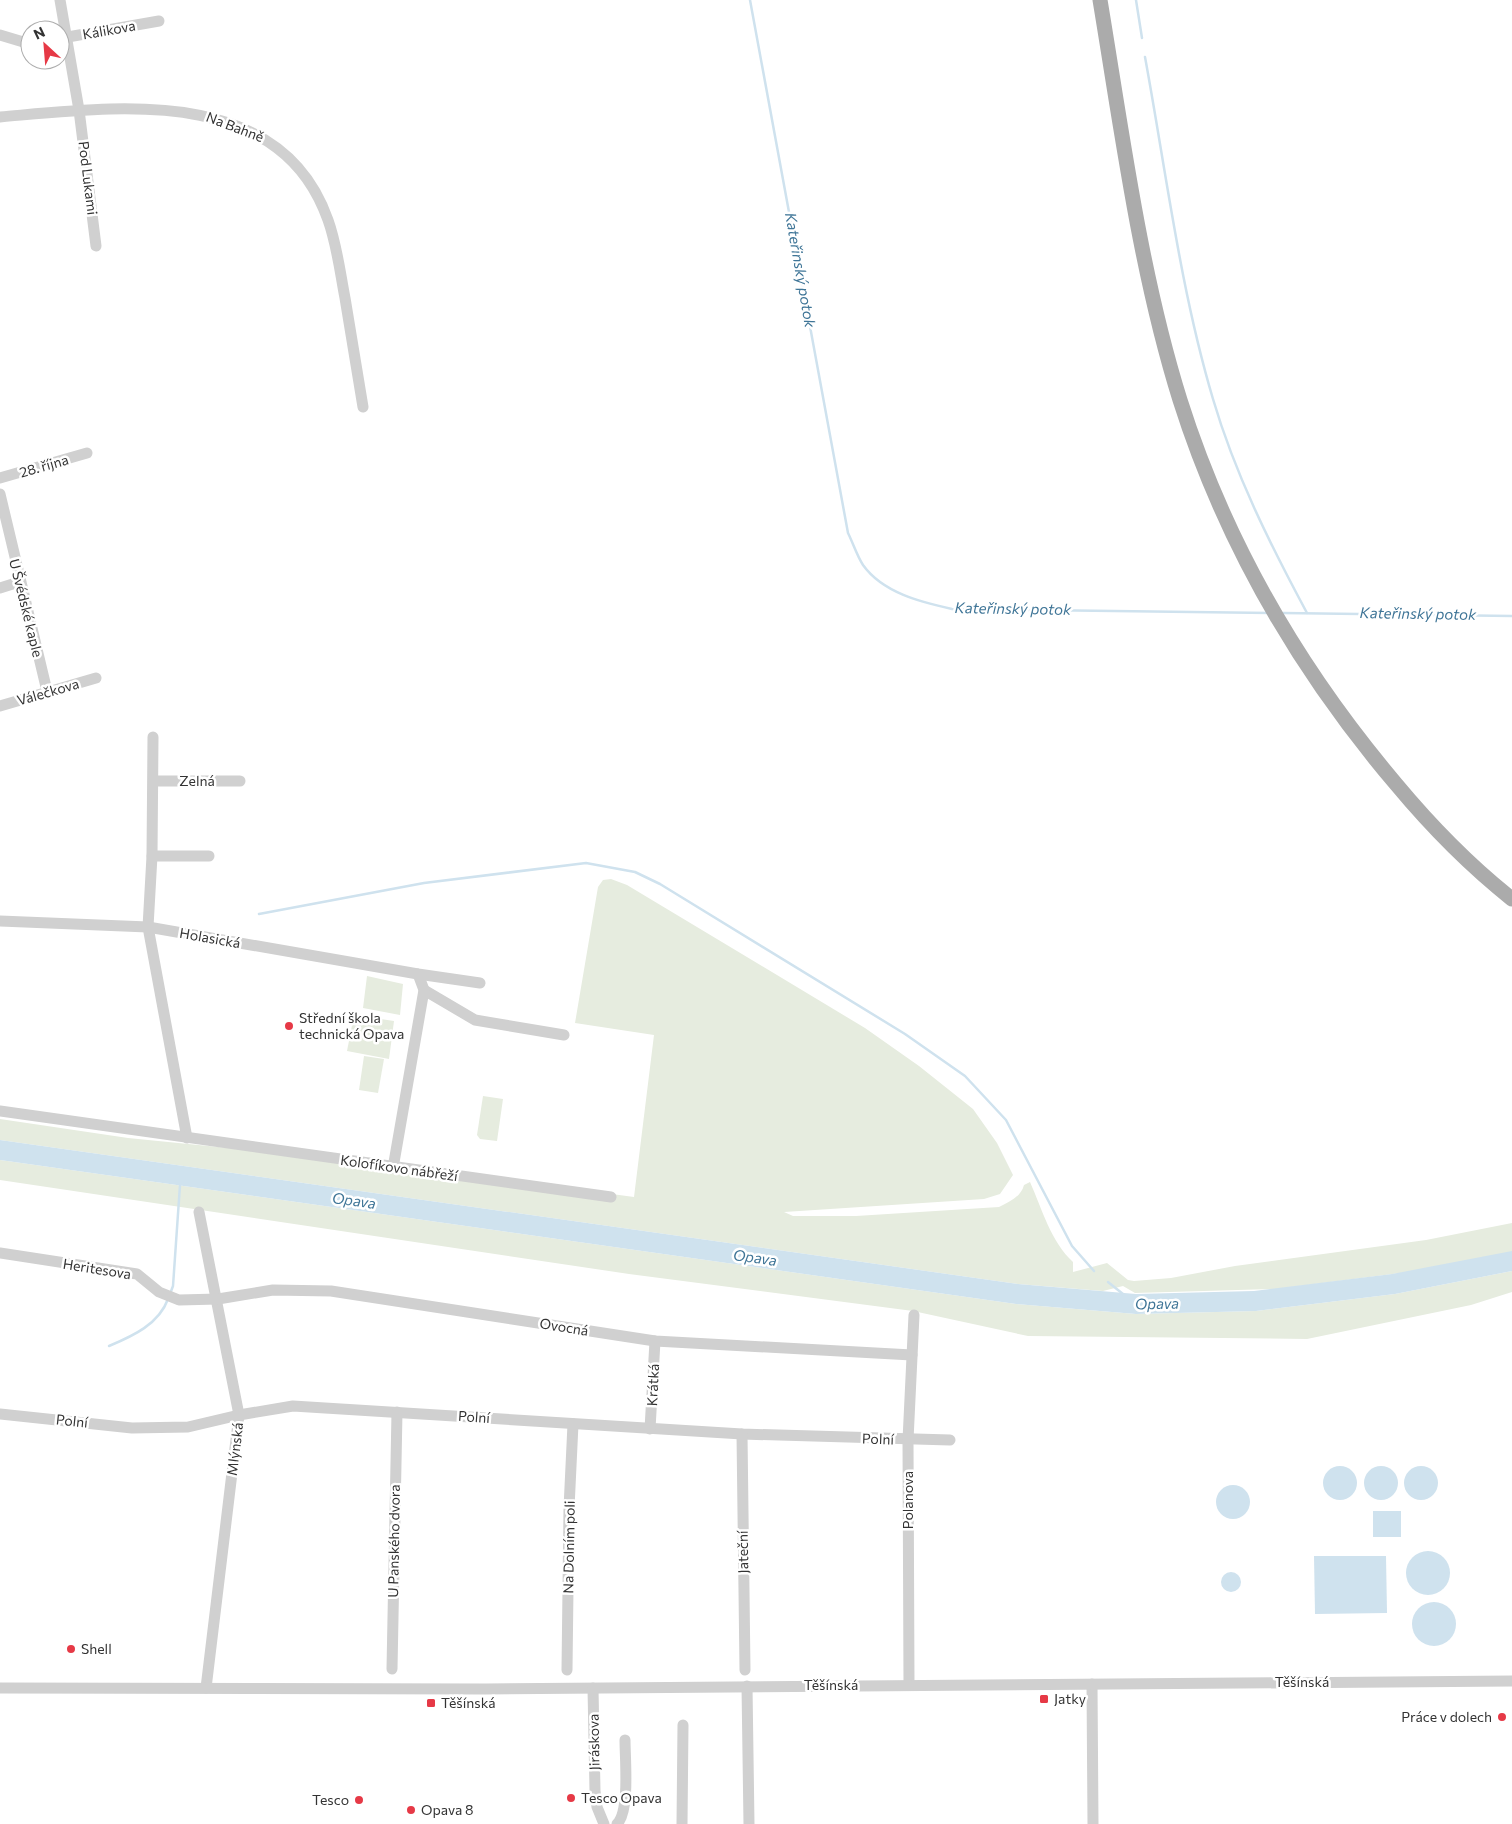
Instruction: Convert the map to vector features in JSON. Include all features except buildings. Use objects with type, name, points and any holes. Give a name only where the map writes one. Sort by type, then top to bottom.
[{"type":"main road","points":[[1100,0],[1112,76],[1152,288],[1169,359],[1193,438],[1222,510],[1258,586],[1298,653],[1358,738],[1438,832],[1512,899]]},
{"type":"street","name":"Pod Lukami","points":[[60,0],[62,20]]},
{"type":"street","name":"Kálikova","points":[[70,37],[159,21]]},
{"type":"street","points":[[0,35],[20,41]]},
{"type":"street","name":"Pod Lukami","points":[[70,67],[79,110],[96,246]]},
{"type":"street","name":"Na Bahně","points":[[0,117],[79,110],[165,111],[206,116],[270,141],[295,164],[321,202],[331,228],[337,252],[362,406]]},
{"type":"street","name":"28. října","points":[[0,478],[87,453]]},
{"type":"street","name":"U Švédské kaple","points":[[0,494],[19,582],[47,691]]},
{"type":"street","points":[[0,588],[19,582]]},
{"type":"street","name":"Válečkova","points":[[0,706],[96,678]]},
{"type":"street","points":[[153,737],[154,781],[148,926],[187,1138]]},
{"type":"street","name":"Zelná","points":[[154,781],[240,781]]},
{"type":"street","points":[[152,856],[210,856]]},
{"type":"street","name":"Holasická","points":[[0,921],[148,926],[418,974],[480,983]]},
{"type":"street","points":[[393,1168],[424,990],[418,974]]},
{"type":"street","points":[[424,990],[475,1020],[564,1036]]},
{"type":"street","name":"Kolofíkovo nábřeží","points":[[0,1111],[393,1168],[611,1197]]},
{"type":"street","name":"Mlýnská","points":[[199,1212],[218,1299],[239,1415],[206,1688]]},
{"type":"street","name":"Heritesova","points":[[0,1253],[137,1274],[159,1292],[179,1300],[218,1299]]},
{"type":"street","name":"Ovocná","points":[[218,1299],[273,1290],[330,1292],[655,1340],[912,1355]]},
{"type":"street","name":"Polanova","points":[[909,1685],[908,1440],[914,1315]]},
{"type":"street","name":"Krátká","points":[[650,1429],[655,1340]]},
{"type":"street","name":"Polní","points":[[0,1414],[132,1428],[188,1426],[293,1406],[742,1434],[950,1440]]},
{"type":"street","name":"U Panského dvora","points":[[392,1669],[396,1412]]},
{"type":"street","name":"Na Dolním poli","points":[[567,1670],[569,1508],[573,1424]]},
{"type":"street","name":"Jateční","points":[[742,1434],[745,1670]]},
{"type":"street","name":"Těšínská","points":[[0,1688],[593,1688],[1512,1681]]},
{"type":"street","points":[[1092,1684],[1093,1824]]},
{"type":"street","points":[[747,1686],[748,1824]]},
{"type":"street","name":"Jiráskova","points":[[593,1688],[595,1792],[597,1807],[604,1824]]},
{"type":"street","points":[[682,1824],[683,1724]]},
{"type":"street","points":[[617,1824],[621,1820],[625,1807],[625,1740]]},
{"type":"shaded area","points":[[611,879],[627,885],[865,1028],[919,1066],[973,1109],[997,1143],[1013,1175],[1000,1194],[984,1199],[784,1212],[793,1216],[856,1216],[999,1207],[1014,1199],[1024,1185],[1030,1182],[1053,1235],[1065,1254],[1073,1262],[1073,1272],[1107,1263],[1128,1280],[1134,1281],[1171,1278],[1235,1266],[1426,1240],[1512,1223],[1512,1252],[1408,1272],[1276,1289],[1135,1293],[1123,1286],[1103,1291],[1018,1284],[0,1140],[0,1119],[128,1138],[389,1164],[634,1197],[654,1035],[575,1023],[598,887],[603,880]]},
{"type":"shaded area","points":[[367,976],[403,984],[400,1015],[363,1008]]},
{"type":"shaded area","points":[[354,1015],[394,1021],[389,1059],[347,1051]]},
{"type":"shaded area","points":[[364,1056],[384,1059],[378,1093],[359,1090]]},
{"type":"shaded area","points":[[483,1096],[503,1099],[497,1141],[480,1139],[477,1135]]},
{"type":"shaded area","points":[[0,1160],[1016,1304],[1136,1314],[1256,1311],[1395,1294],[1512,1271],[1512,1292],[1471,1305],[1307,1339],[1028,1336],[913,1311],[629,1274],[0,1180]]},
{"type":"water","name":"Opava","points":[[0,1140],[1018,1284],[1136,1294],[1254,1291],[1392,1274],[1512,1251],[1512,1271],[1395,1294],[1256,1311],[1136,1314],[1016,1304],[0,1160]]},
{"type":"water","points":[[1340,1466],[1352,1471],[1357,1483],[1352,1495],[1340,1500],[1328,1495],[1323,1483],[1328,1471]]},
{"type":"water","points":[[1381,1466],[1393,1471],[1398,1483],[1393,1495],[1381,1500],[1369,1495],[1364,1483],[1369,1471]]},
{"type":"water","points":[[1421,1466],[1433,1471],[1438,1483],[1433,1495],[1421,1500],[1409,1495],[1404,1483],[1409,1471]]},
{"type":"water","points":[[1233,1485],[1245,1490],[1250,1502],[1245,1514],[1233,1519],[1221,1514],[1216,1502],[1221,1490]]},
{"type":"water","points":[[1373,1511],[1401,1511],[1401,1537],[1373,1537]]},
{"type":"water","points":[[1432,1551],[1444,1557],[1449,1564],[1449,1582],[1444,1589],[1437,1594],[1424,1595],[1416,1592],[1409,1585],[1406,1569],[1409,1561],[1416,1554]]},
{"type":"water","points":[[1314,1556],[1386,1556],[1387,1613],[1315,1614]]},
{"type":"water","points":[[1231,1572],[1238,1575],[1241,1582],[1238,1589],[1231,1592],[1224,1589],[1221,1582],[1224,1575]]},
{"type":"water","points":[[1438,1602],[1450,1608],[1455,1615],[1455,1633],[1450,1640],[1443,1645],[1430,1646],[1422,1643],[1415,1636],[1412,1620],[1415,1612],[1422,1605]]},
{"type":"waterway","name":"Kateřinský potok","points":[[750,0],[848,533],[859,558],[871,575],[903,595],[952,609],[1270,613]]},
{"type":"waterway","points":[[1136,0],[1142,38]]},
{"type":"waterway","points":[[1145,57],[1174,229],[1191,315],[1213,399],[1232,454],[1254,508],[1307,613]]},
{"type":"waterway","name":"Kateřinský potok","points":[[1283,613],[1512,616]]},
{"type":"waterway","points":[[259,914],[424,883],[586,863],[635,872],[660,884],[905,1034],[965,1076],[1006,1120],[1072,1246],[1094,1271]]},
{"type":"waterway","points":[[170,1294],[173,1286],[180,1185]]},
{"type":"waterway","points":[[1108,1282],[1123,1294]]},
{"type":"waterway","points":[[109,1346],[136,1333],[152,1322],[164,1308],[168,1299]]},
{"type":"place","name":"Střední škola technická Opava","points":[[289,1026]]},
{"type":"place","name":"Shell","points":[[71,1649]]},
{"type":"place","name":"Jatky","points":[[1044,1699]]},
{"type":"place","name":"Těšínská","points":[[431,1703]]},
{"type":"place","name":"Práce v dolech","points":[[1502,1717]]},
{"type":"place","name":"Tesco Opava","points":[[571,1798]]},
{"type":"place","name":"Tesco","points":[[359,1800]]},
{"type":"place","name":"Opava 8","points":[[411,1810]]}]
